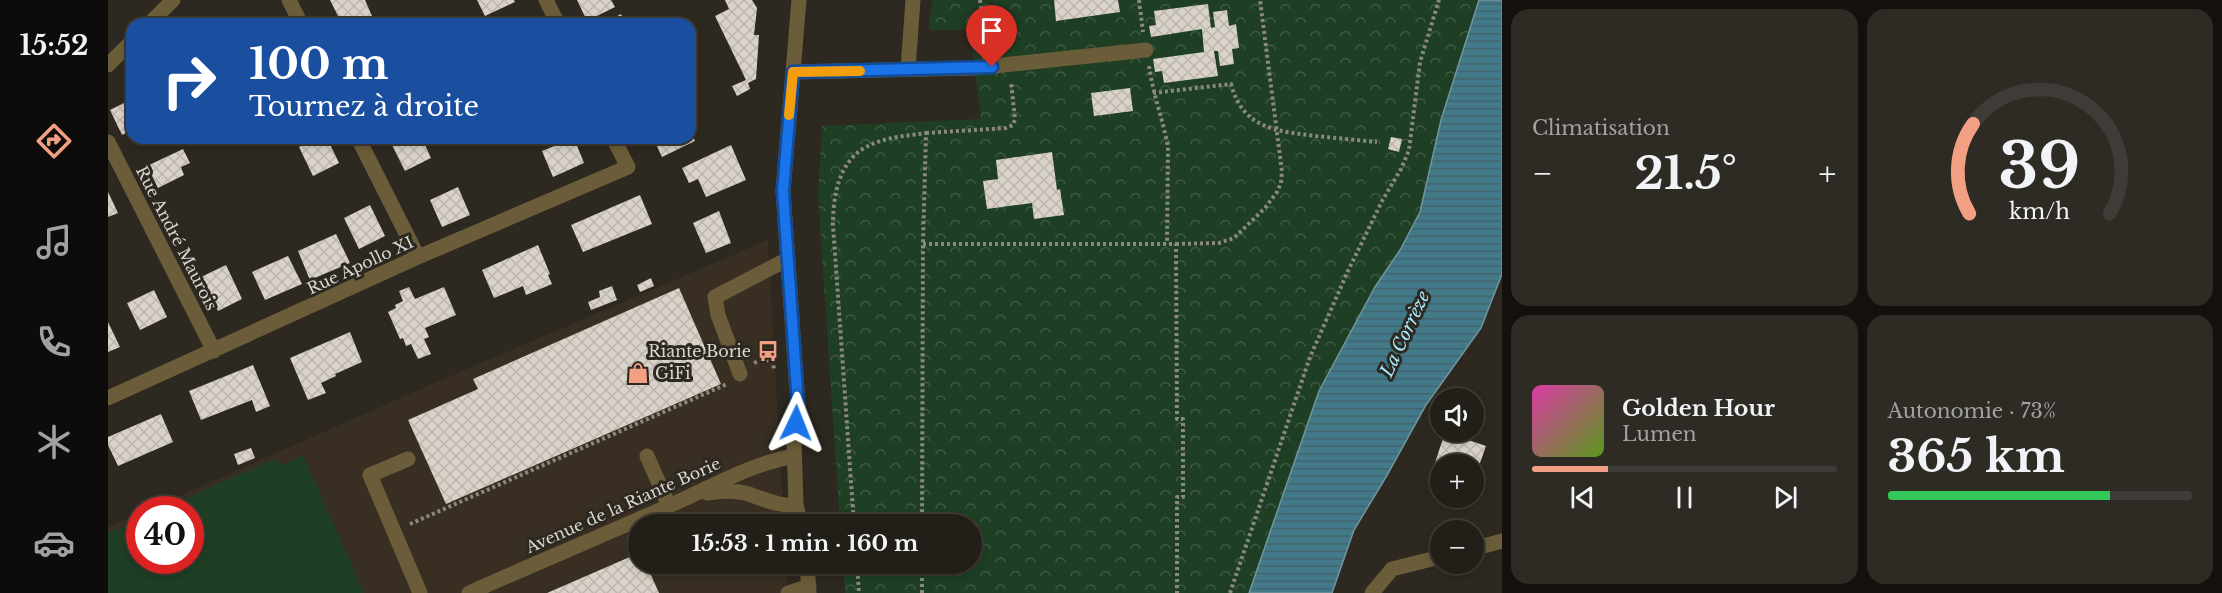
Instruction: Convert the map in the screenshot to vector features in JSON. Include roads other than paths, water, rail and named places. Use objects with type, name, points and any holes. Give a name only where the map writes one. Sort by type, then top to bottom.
[{"type":"street","points":[[155,18],[173,0]]},
{"type":"street","points":[[289,0],[298,18]]},
{"type":"street","points":[[546,0],[555,18]]},
{"type":"street","points":[[798,514],[794,456],[798,405],[783,191],[799,0]]},
{"type":"street","points":[[908,69],[913,0]]},
{"type":"street","points":[[108,65],[126,47]]},
{"type":"street","points":[[793,72],[1009,66],[1146,50]]},
{"type":"street","name":"Rue André Maurois","points":[[108,142],[214,351]]},
{"type":"street","points":[[361,144],[418,257]]},
{"type":"street","name":"Rue Apollo XI","points":[[108,398],[418,257],[628,167],[616,144]]},
{"type":"street","points":[[740,374],[718,315],[715,297],[788,259]]},
{"type":"street","points":[[647,456],[669,506]]},
{"type":"street","name":"Avenue de la Riante Borie","points":[[469,593],[761,464],[794,456]]},
{"type":"street","points":[[408,459],[370,475],[420,593]]},
{"type":"street","points":[[695,494],[733,492],[787,506],[796,505]]},
{"type":"street","points":[[1484,546],[1502,542]]},
{"type":"street","points":[[1372,593],[1392,569],[1430,560]]},
{"type":"street","points":[[788,593],[809,590],[808,574]]},
{"type":"water","name":"La Corrèze","points":[[1479,0],[1502,0],[1502,274],[1481,328],[1438,388],[1430,388],[1430,399],[1354,530],[1332,593],[1249,593],[1319,391],[1375,287],[1400,250],[1420,212],[1441,120]]},
{"type":"place","name":"Riante Borie","points":[[768,351]]},
{"type":"place","name":"GiFi","points":[[638,373]]}]
